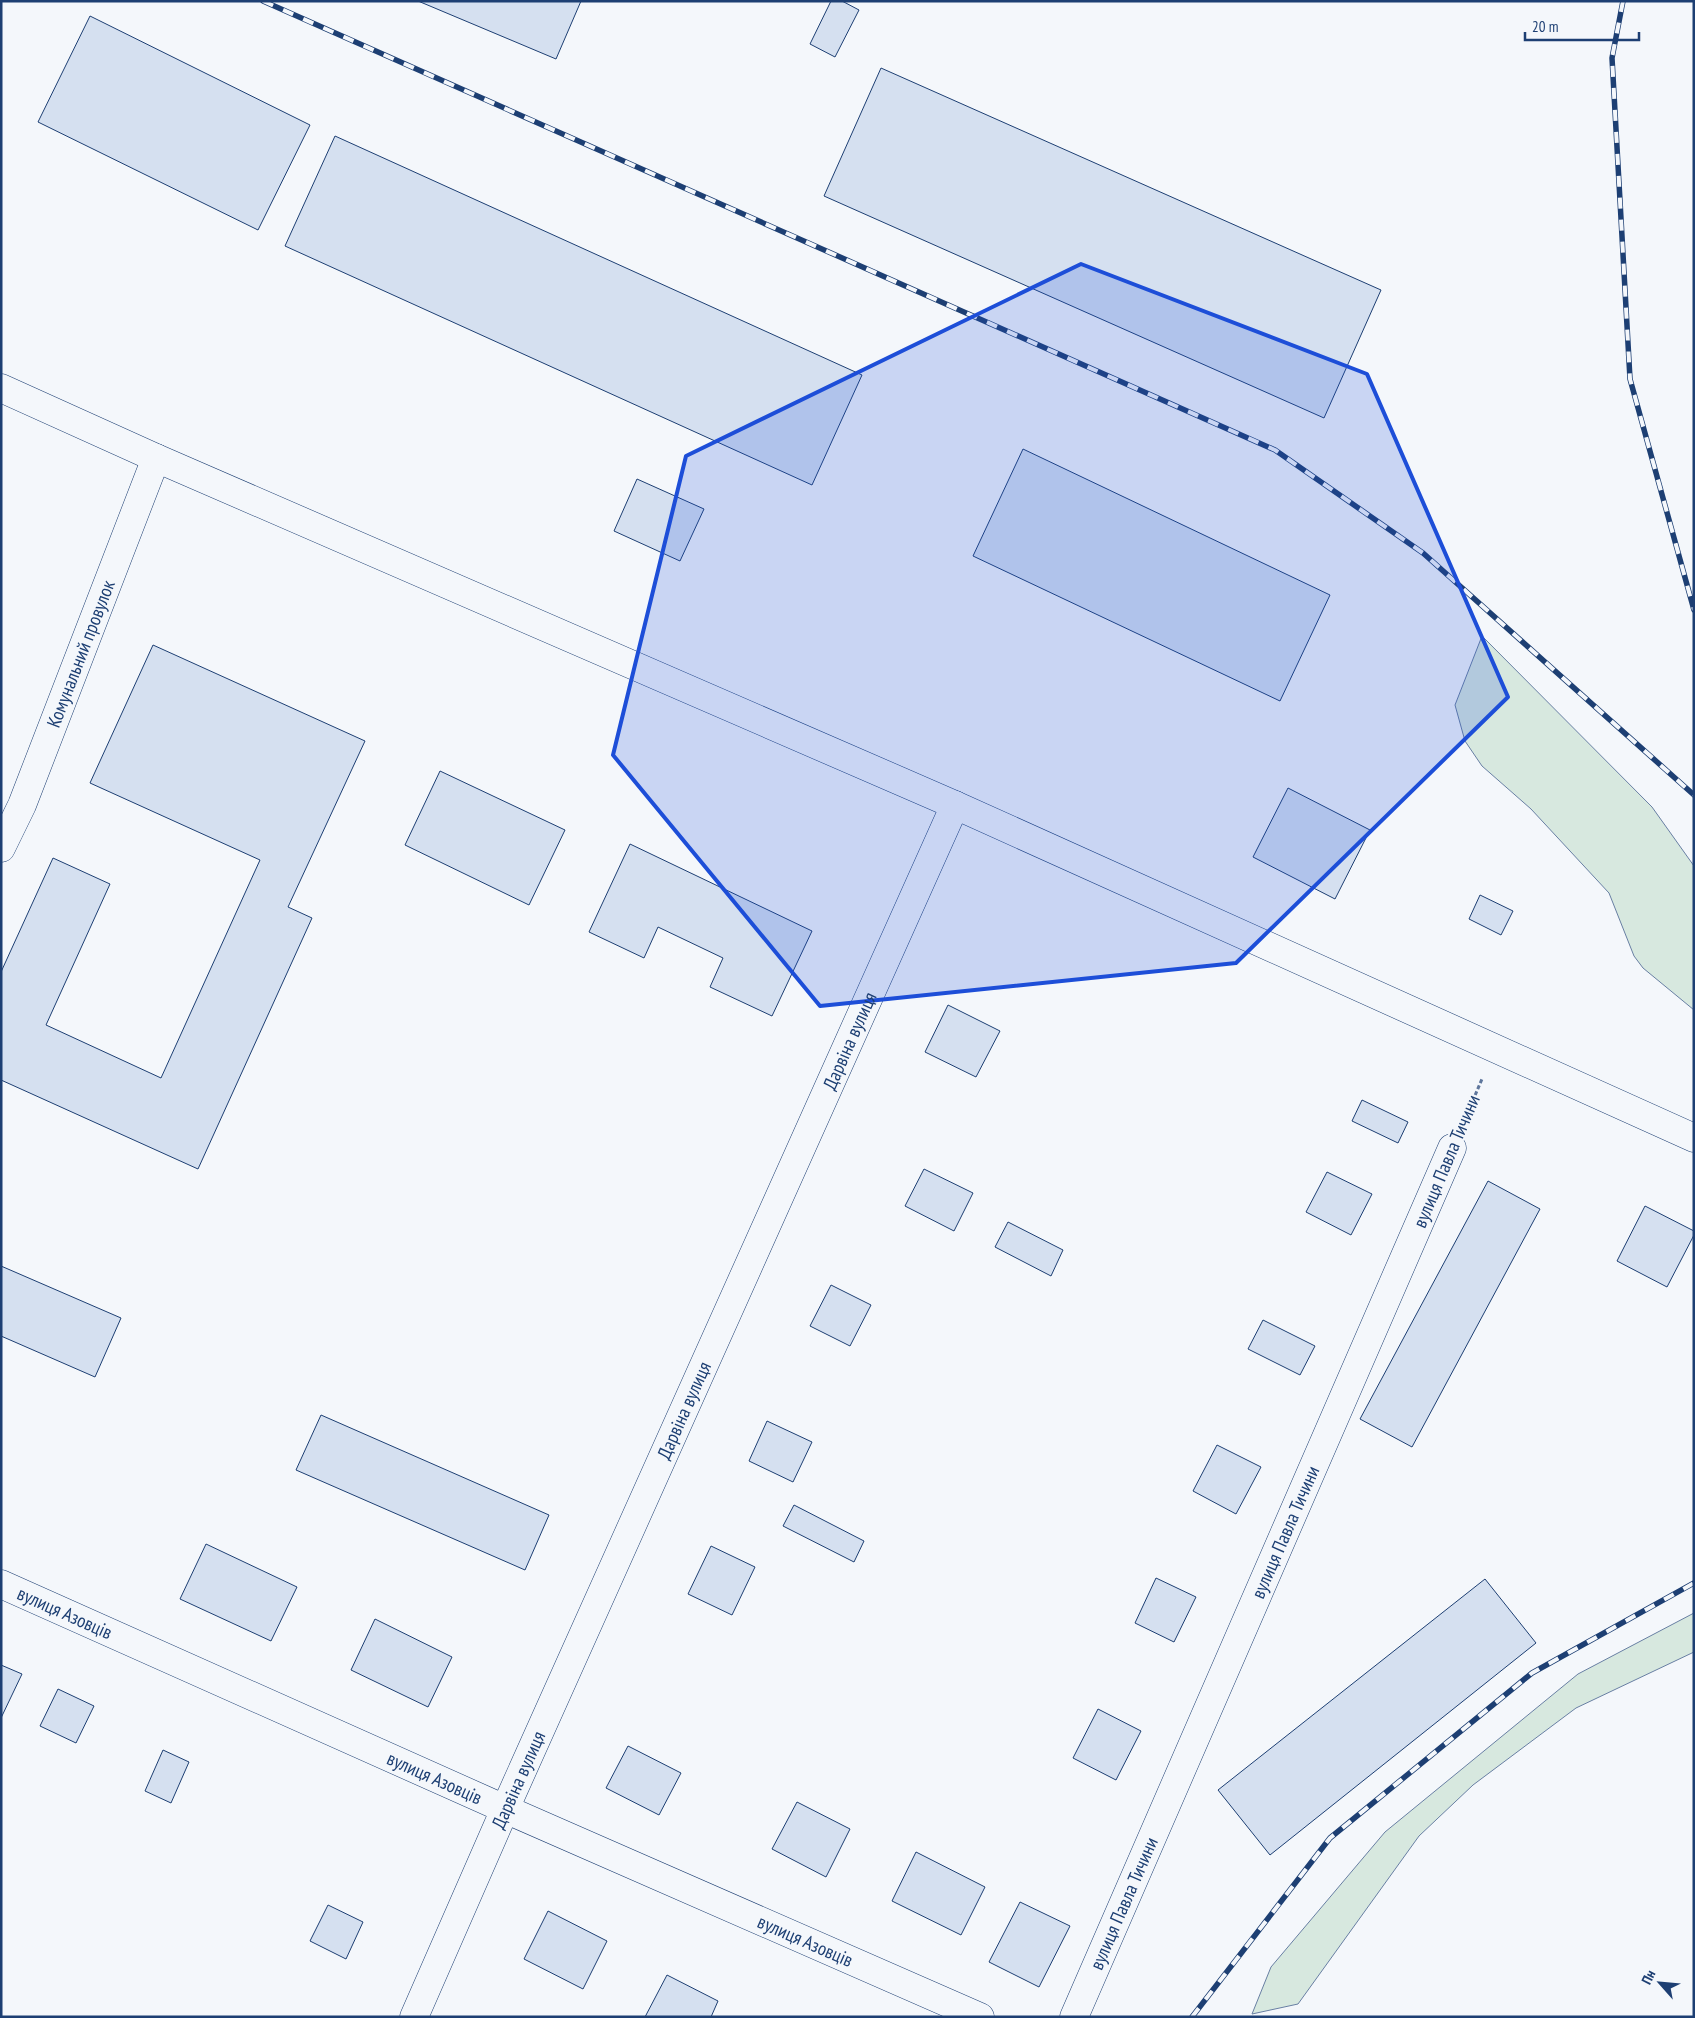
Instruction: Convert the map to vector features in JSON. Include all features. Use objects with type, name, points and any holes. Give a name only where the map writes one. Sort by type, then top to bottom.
[{"type":"street","points":[[1,388],[156,458],[955,805],[1694,1138]]},
{"type":"street","name":"Комунальний провулок","points":[[1,848],[22,805],[156,458]]},
{"type":"street","name":"Дарвіна вулиця","points":[[414,2017],[505,1809],[955,805]]},
{"type":"street","name":"вулиця Павла Тичини","points":[[1074,2017],[1452,1148]]},
{"type":"street","name":"вулиця Азовців","points":[[1,1584],[505,1809],[980,2017]]},
{"type":"path","name":"вулиця Павла Тичини","points":[[1452,1148],[1495,1048]]},
{"type":"highlighted area","points":[[1081,264],[1367,374],[1508,697],[1236,963],[820,1006],[613,755],[686,456]]},
{"type":"shaded area","points":[[1482,636],[1652,807],[1694,866],[1694,1010],[1643,968],[1634,956],[1609,893],[1531,809],[1482,766],[1465,741],[1455,705]]},
{"type":"shaded area","points":[[1694,1613],[1694,1652],[1576,1708],[1473,1785],[1419,1836],[1298,2004],[1252,2014],[1271,1967],[1385,1832],[1578,1674]]},
{"type":"building","points":[[418,1],[581,1],[556,59]]},
{"type":"building","points":[[831,1],[842,1],[859,10],[835,57],[810,44]]},
{"type":"building","points":[[90,16],[310,125],[258,230],[38,122]]},
{"type":"building","points":[[881,68],[1381,290],[1324,418],[824,196]]},
{"type":"building","points":[[335,136],[862,375],[812,485],[285,246]]},
{"type":"building","points":[[1023,449],[1330,595],[1280,701],[973,556]]},
{"type":"building","points":[[637,479],[704,509],[680,561],[614,531]]},
{"type":"building","points":[[153,645],[365,741],[288,907],[312,918],[198,1169],[1,1080],[1,972],[53,858],[110,884],[46,1025],[161,1078],[260,860],[90,783]]},
{"type":"building","points":[[440,771],[565,830],[529,905],[405,845]]},
{"type":"building","points":[[1288,788],[1370,830],[1335,899],[1253,857]]},
{"type":"building","points":[[630,844],[812,931],[772,1016],[710,987],[723,958],[658,927],[644,958],[589,932]]},
{"type":"building","points":[[1480,895],[1513,911],[1501,935],[1469,919]]},
{"type":"building","points":[[948,1005],[1000,1031],[976,1077],[925,1052]]},
{"type":"building","points":[[1362,1100],[1408,1122],[1398,1143],[1352,1121]]},
{"type":"building","points":[[924,1169],[973,1193],[954,1231],[905,1206]]},
{"type":"building","points":[[1327,1172],[1372,1194],[1351,1235],[1306,1212]]},
{"type":"building","points":[[1488,1181],[1540,1209],[1412,1447],[1360,1419]]},
{"type":"building","points":[[1645,1206],[1694,1231],[1694,1235],[1667,1287],[1617,1261]]},
{"type":"building","points":[[1008,1222],[1063,1250],[1051,1276],[995,1247]]},
{"type":"building","points":[[1,1266],[121,1318],[95,1377],[1,1336]]},
{"type":"building","points":[[831,1285],[871,1305],[850,1346],[810,1326]]},
{"type":"building","points":[[1263,1320],[1315,1346],[1300,1375],[1248,1349]]},
{"type":"building","points":[[321,1415],[549,1515],[525,1570],[296,1470]]},
{"type":"building","points":[[767,1421],[812,1442],[793,1482],[749,1461]]},
{"type":"building","points":[[1217,1445],[1261,1467],[1236,1514],[1193,1491]]},
{"type":"building","points":[[794,1505],[864,1541],[854,1562],[783,1526]]},
{"type":"building","points":[[206,1544],[297,1587],[271,1641],[180,1599]]},
{"type":"building","points":[[711,1546],[755,1567],[732,1615],[688,1594]]},
{"type":"building","points":[[1156,1578],[1196,1597],[1174,1642],[1135,1623]]},
{"type":"building","points":[[1485,1579],[1536,1643],[1270,1855],[1218,1790]]},
{"type":"building","points":[[375,1619],[452,1657],[428,1707],[351,1670]]},
{"type":"building","points":[[1,1665],[22,1674],[1,1718]]},
{"type":"building","points":[[58,1689],[94,1706],[76,1743],[40,1726]]},
{"type":"building","points":[[1098,1709],[1141,1731],[1116,1780],[1073,1758]]},
{"type":"building","points":[[628,1746],[681,1773],[659,1815],[606,1788]]},
{"type":"building","points":[[163,1750],[189,1762],[171,1803],[145,1791]]},
{"type":"building","points":[[797,1802],[850,1829],[826,1877],[772,1849]]},
{"type":"building","points":[[916,1852],[985,1887],[961,1935],[892,1901]]},
{"type":"building","points":[[1020,1902],[1070,1926],[1039,1987],[989,1962]]},
{"type":"building","points":[[328,1905],[363,1922],[346,1959],[310,1941]]},
{"type":"building","points":[[548,1911],[607,1941],[583,1989],[524,1959]]},
{"type":"building","points":[[667,1975],[718,2001],[711,2017],[645,2017]]},
{"type":"railway","points":[[263,1],[1275,450],[1423,553],[1694,795]]},
{"type":"railway","points":[[1623,1],[1612,58],[1630,379],[1694,610]]},
{"type":"railway","points":[[1192,2017],[1330,1838],[1532,1673],[1694,1583]]}]
